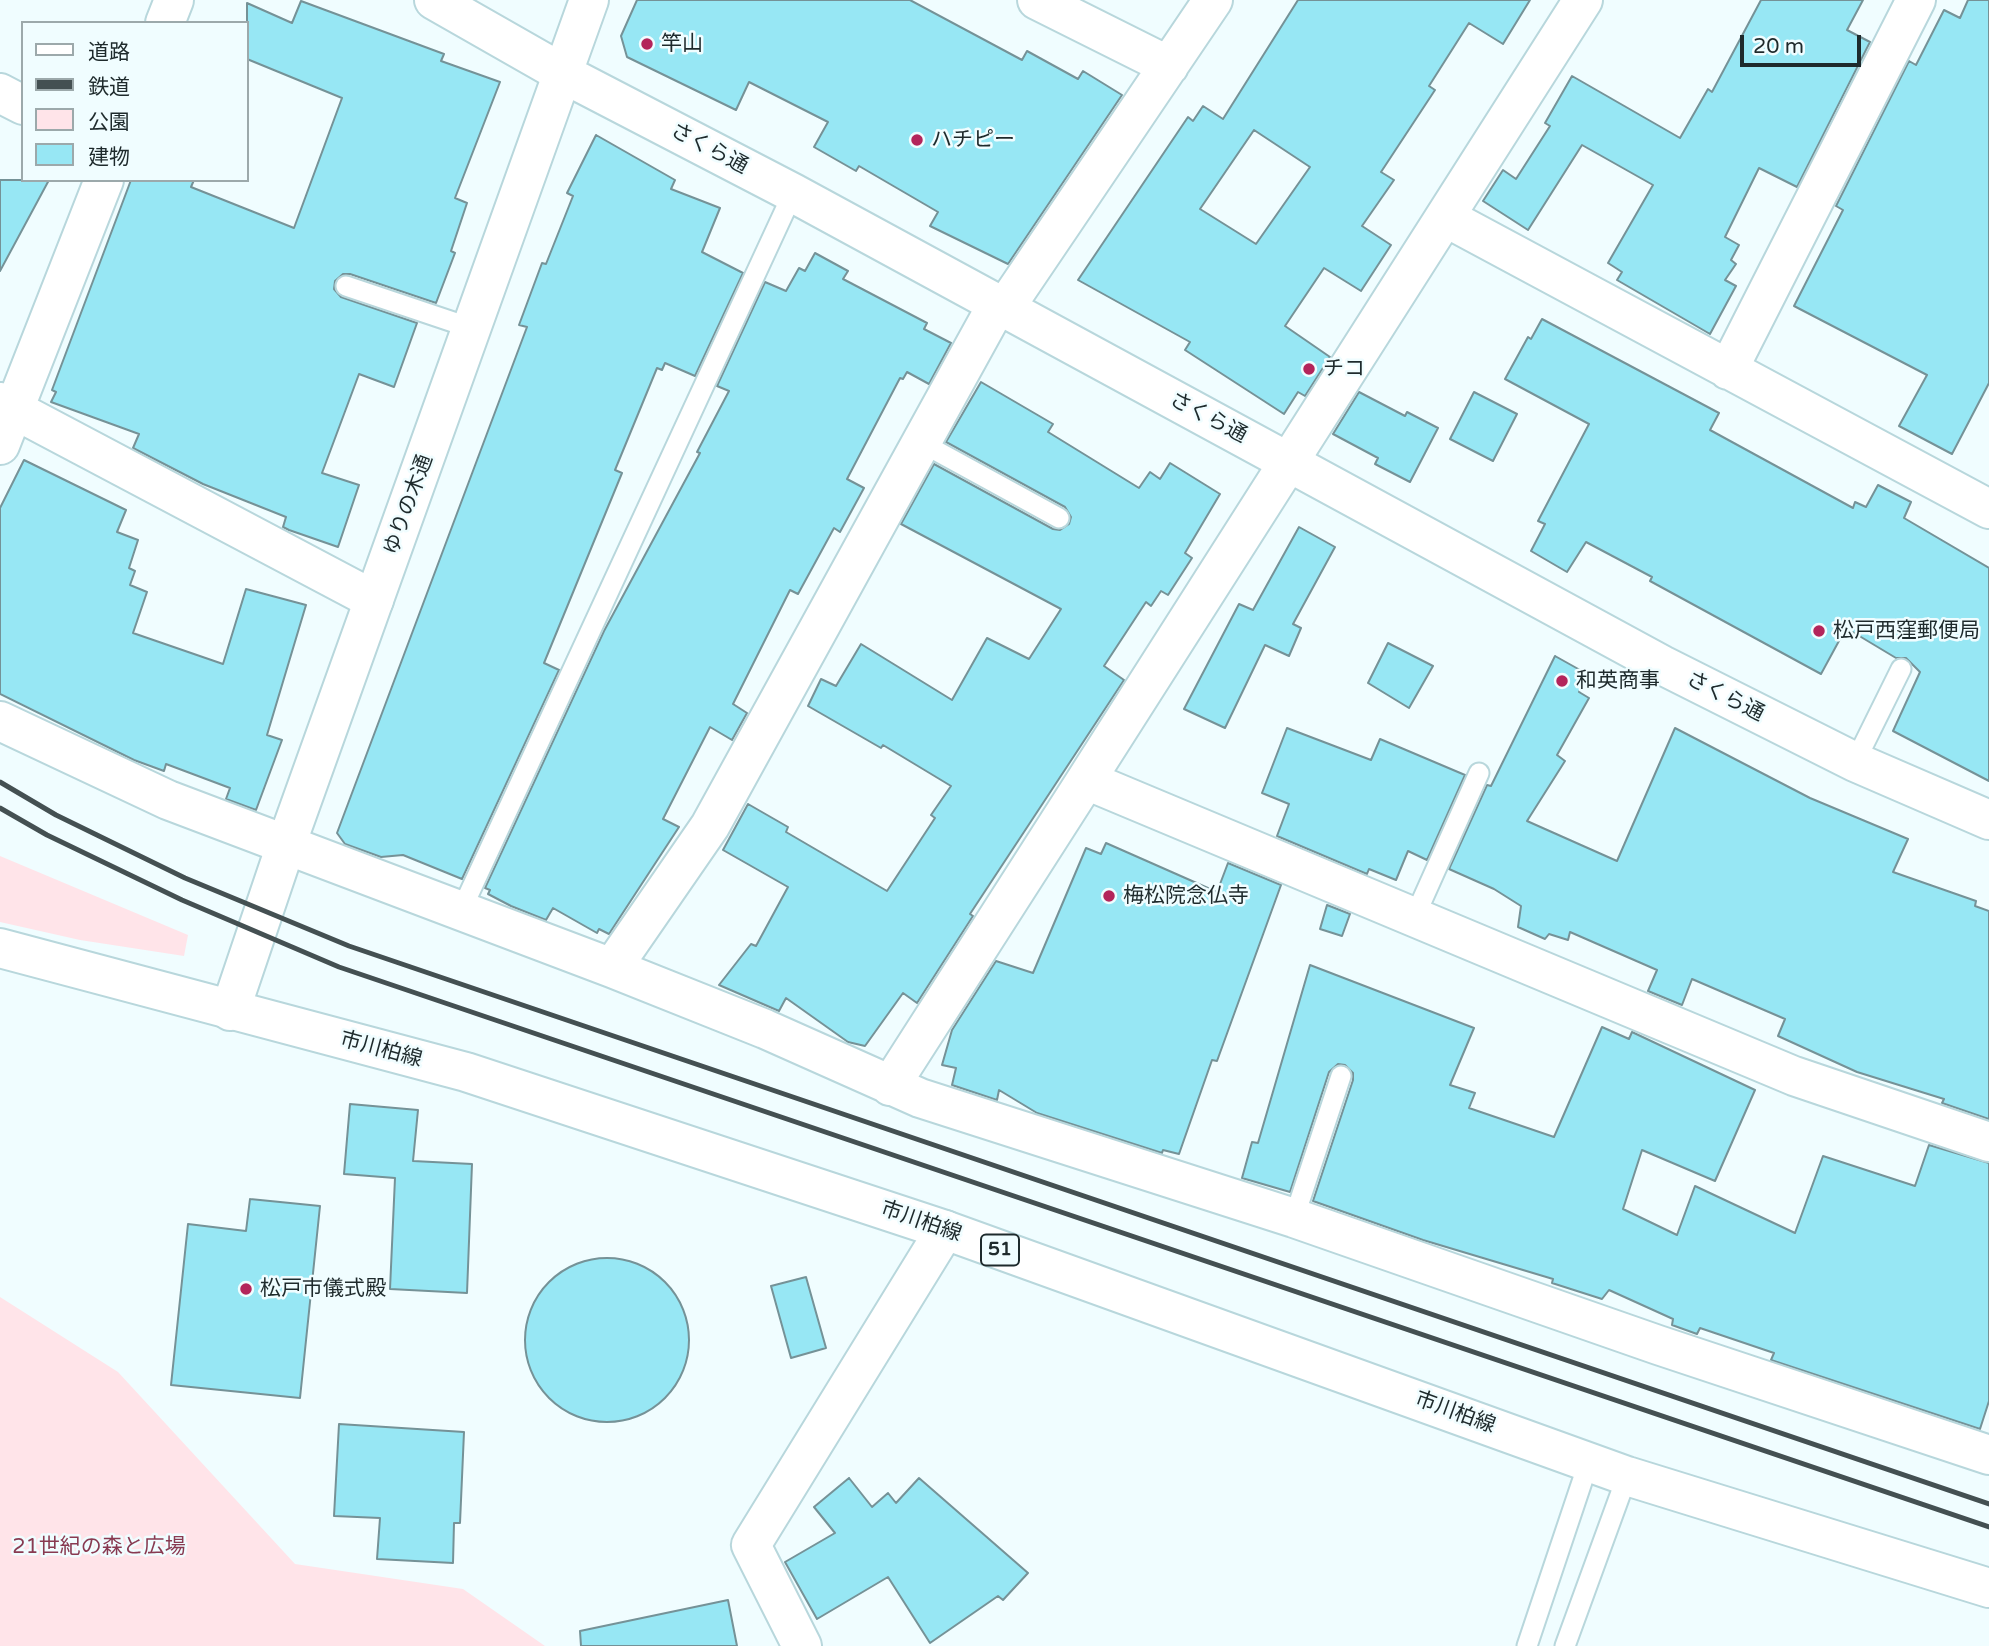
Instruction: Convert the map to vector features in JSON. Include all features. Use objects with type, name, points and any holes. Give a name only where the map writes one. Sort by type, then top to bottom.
[{"type":"street","points":[[166,21],[174,0]]},
{"type":"street","name":"さくら通","points":[[434,0],[562,73],[793,193],[1662,665],[1855,762],[1989,820]]},
{"type":"street","name":"ゆりの木通","points":[[230,1010],[286,845],[474,329],[589,0]]},
{"type":"street","points":[[1037,0],[1169,66]]},
{"type":"street","points":[[612,968],[710,826],[1000,307],[1213,0]]},
{"type":"street","points":[[890,1086],[1583,0]]},
{"type":"street","points":[[1728,370],[1916,0]]},
{"type":"street","points":[[0,93],[21,104]]},
{"type":"street","points":[[0,445],[7,406],[103,182]]},
{"type":"street","points":[[1445,217],[1989,509]]},
{"type":"street","points":[[7,406],[374,600]]},
{"type":"street","points":[[0,721],[168,800],[460,913],[612,968],[765,1029],[890,1086],[1294,1218],[1671,1350],[1989,1455]]},
{"type":"street","points":[[1086,780],[1794,1076],[1989,1142]]},
{"type":"street","name":"市川柏線","points":[[0,947],[466,1072],[946,1230],[1627,1476],[1989,1588]]},
{"type":"street","points":[[803,1646],[751,1545],[946,1230]]},
{"type":"lane","points":[[460,913],[793,193]]},
{"type":"lane","points":[[345,286],[474,329]]},
{"type":"lane","points":[[922,443],[1059,518]]},
{"type":"lane","points":[[1855,762],[1900,669]]},
{"type":"lane","points":[[1415,916],[1479,773]]},
{"type":"lane","points":[[1294,1218],[1341,1076]]},
{"type":"lane","points":[[1527,1646],[1589,1461]]},
{"type":"lane","points":[[1565,1646],[1627,1476]]},
{"type":"green space","points":[[0,856],[188,935],[184,956],[80,940],[0,922]]},
{"type":"green space","name":"21世紀の森と広場","points":[[0,1297],[118,1372],[295,1564],[463,1589],[545,1646],[0,1646]]},
{"type":"building","points":[[637,0],[910,0],[1022,60],[1027,51],[1078,79],[1083,71],[1122,95],[1008,264],[930,226],[938,212],[859,166],[856,171],[814,147],[828,122],[749,82],[736,110],[627,57],[621,36]]},
{"type":"building","points":[[1298,0],[1530,0],[1503,44],[1469,23],[1429,86],[1435,90],[1381,172],[1394,180],[1362,226],[1391,245],[1361,291],[1324,268],[1285,326],[1330,357],[1305,396],[1298,392],[1284,414],[1185,350],[1190,342],[1078,280],[1188,117],[1193,121],[1203,106],[1223,119]],"holes":[[[1254,130],[1310,167],[1256,244],[1200,209]]]},
{"type":"building","points":[[1761,0],[1863,0],[1847,30],[1870,42],[1797,187],[1759,168],[1725,237],[1739,245],[1731,260],[1736,264],[1725,280],[1736,286],[1710,334],[1617,280],[1622,272],[1608,263],[1653,185],[1582,145],[1528,230],[1483,201],[1503,170],[1516,179],[1550,126],[1545,123],[1572,76],[1680,138],[1708,89],[1712,92]]},
{"type":"building","points":[[1968,0],[1989,0],[1989,383],[1952,454],[1899,426],[1927,375],[1794,306],[1843,210],[1836,206],[1909,61],[1916,65],[1944,10],[1960,18]]},
{"type":"building","points":[[301,1],[444,54],[441,61],[500,82],[455,198],[467,203],[451,251],[455,253],[436,303],[350,274],[343,274],[335,281],[334,289],[341,297],[417,323],[394,387],[359,374],[322,473],[359,485],[338,547],[289,530],[283,527],[286,517],[203,484],[133,448],[139,434],[51,402],[56,392],[52,390],[130,182],[193,182],[191,187],[294,228],[342,98],[248,59],[247,3],[292,23]]},
{"type":"building","points":[[596,135],[675,180],[671,189],[720,208],[702,252],[743,273],[695,376],[665,363],[662,370],[657,368],[615,470],[622,473],[544,663],[559,670],[462,879],[403,855],[381,857],[345,844],[337,833],[527,327],[519,325],[542,263],[546,264],[573,196],[567,193]]},
{"type":"building","points":[[0,180],[48,182],[0,271]]},
{"type":"building","points":[[815,253],[848,271],[843,279],[927,323],[924,329],[951,343],[929,384],[907,372],[903,379],[900,378],[847,479],[864,488],[840,532],[834,528],[798,594],[790,590],[733,704],[747,713],[732,740],[710,727],[663,819],[679,827],[609,934],[599,929],[597,933],[553,908],[546,920],[511,906],[488,894],[490,890],[485,888],[604,631],[700,453],[697,452],[729,391],[717,386],[765,282],[786,291],[799,268],[805,271]]},
{"type":"building","points":[[1542,319],[1719,413],[1710,430],[1853,508],[1855,502],[1866,507],[1878,485],[1911,502],[1904,518],[1989,568],[1989,781],[1893,731],[1920,672],[1906,658],[1896,658],[1846,628],[1821,674],[1650,581],[1652,577],[1586,542],[1567,572],[1531,551],[1545,524],[1538,521],[1589,424],[1505,379],[1528,337],[1531,339]]},
{"type":"building","points":[[981,382],[1053,424],[1048,432],[1139,488],[1150,472],[1160,479],[1170,463],[1220,494],[1185,553],[1192,558],[1168,595],[1161,591],[1151,606],[1146,602],[1104,666],[1124,680],[970,914],[973,916],[917,1003],[903,993],[865,1046],[848,1042],[786,998],[779,1011],[719,985],[751,944],[756,946],[788,887],[723,850],[748,804],[788,827],[786,832],[887,891],[935,818],[931,815],[951,786],[883,745],[881,748],[808,706],[821,679],[836,686],[861,644],[952,700],[987,638],[1029,659],[1061,609],[901,524],[934,464],[1053,529],[1060,530],[1069,524],[1071,517],[1065,507],[946,442]]},
{"type":"building","points":[[1359,392],[1405,416],[1407,412],[1438,428],[1410,482],[1375,464],[1378,458],[1333,434]]},
{"type":"building","points":[[1474,392],[1517,414],[1493,461],[1450,439]]},
{"type":"building","points":[[24,460],[126,510],[117,532],[138,540],[129,568],[135,571],[130,585],[147,592],[133,633],[223,664],[246,589],[306,605],[267,735],[282,740],[256,810],[226,799],[230,788],[166,764],[164,771],[134,760],[0,694],[0,508]]},
{"type":"building","points":[[1299,527],[1335,547],[1293,624],[1301,628],[1289,656],[1265,645],[1225,728],[1184,709],[1239,604],[1253,610]]},
{"type":"building","points":[[1388,643],[1433,666],[1409,708],[1368,683]]},
{"type":"building","points":[[1555,656],[1589,675],[1579,692],[1589,698],[1557,755],[1565,761],[1527,821],[1617,861],[1675,728],[1810,798],[1908,839],[1893,872],[1976,901],[1975,906],[1989,911],[1989,1119],[1942,1103],[1944,1099],[1857,1072],[1778,1036],[1785,1019],[1692,979],[1682,1005],[1648,991],[1657,970],[1570,932],[1568,940],[1549,934],[1545,939],[1518,927],[1521,906],[1494,889],[1449,869],[1487,785],[1491,786]]},
{"type":"building","points":[[1287,728],[1371,760],[1380,739],[1465,775],[1427,860],[1408,851],[1396,880],[1369,869],[1367,874],[1277,836],[1289,804],[1262,793]]},
{"type":"building","points":[[1106,843],[1217,892],[1228,863],[1281,885],[1217,1061],[1212,1060],[1179,1154],[1163,1150],[1162,1153],[1037,1113],[999,1090],[997,1100],[952,1085],[956,1068],[942,1065],[952,1030],[996,961],[1033,973],[1086,848],[1101,854]]},
{"type":"building","points":[[1327,905],[1350,914],[1342,936],[1320,929]]},
{"type":"building","points":[[1310,965],[1474,1028],[1450,1085],[1475,1093],[1469,1108],[1554,1137],[1602,1027],[1629,1039],[1632,1032],[1755,1090],[1715,1181],[1642,1150],[1623,1209],[1677,1235],[1695,1186],[1795,1233],[1823,1156],[1915,1186],[1929,1145],[1989,1163],[1989,1401],[1980,1429],[1771,1360],[1774,1353],[1700,1328],[1697,1334],[1672,1325],[1673,1319],[1609,1290],[1602,1299],[1552,1283],[1553,1279],[1423,1240],[1313,1201],[1353,1080],[1353,1073],[1345,1065],[1338,1064],[1329,1072],[1290,1192],[1242,1178],[1252,1142],[1258,1143]]},
{"type":"building","points":[[350,1104],[418,1110],[413,1161],[472,1164],[467,1293],[390,1289],[395,1178],[344,1174]]},
{"type":"building","points":[[250,1199],[320,1206],[300,1398],[171,1385],[188,1224],[246,1231]]},
{"type":"building","points":[[607,1258],[638,1264],[665,1282],[683,1309],[689,1340],[683,1371],[665,1398],[638,1416],[607,1422],[576,1416],[549,1398],[531,1371],[525,1340],[531,1309],[549,1282],[576,1264]]},
{"type":"building","points":[[806,1277],[826,1348],[791,1358],[771,1286]]},
{"type":"building","points":[[339,1424],[464,1432],[460,1523],[454,1523],[453,1563],[377,1559],[380,1518],[334,1516]]},
{"type":"building","points":[[849,1478],[872,1507],[888,1493],[896,1503],[919,1478],[1028,1573],[1003,1600],[998,1596],[930,1643],[888,1577],[817,1619],[785,1562],[835,1533],[814,1507]]},
{"type":"building","points":[[728,1600],[737,1646],[581,1646],[580,1631]]},
{"type":"railway","points":[[0,782],[56,815],[185,878],[349,946],[1989,1504]]},
{"type":"railway","points":[[0,808],[47,835],[182,900],[339,967],[1989,1527]]},
{"type":"place","name":"竿山","points":[[647,44]]},
{"type":"place","name":"ハチピー","points":[[917,140]]},
{"type":"place","name":"チコ","points":[[1309,369]]},
{"type":"place","name":"松戸西窪郵便局","points":[[1819,631]]},
{"type":"place","name":"和英商事","points":[[1562,681]]},
{"type":"place","name":"梅松院念仏寺","points":[[1109,896]]},
{"type":"place","name":"松戸市儀式殿","points":[[246,1289]]}]
